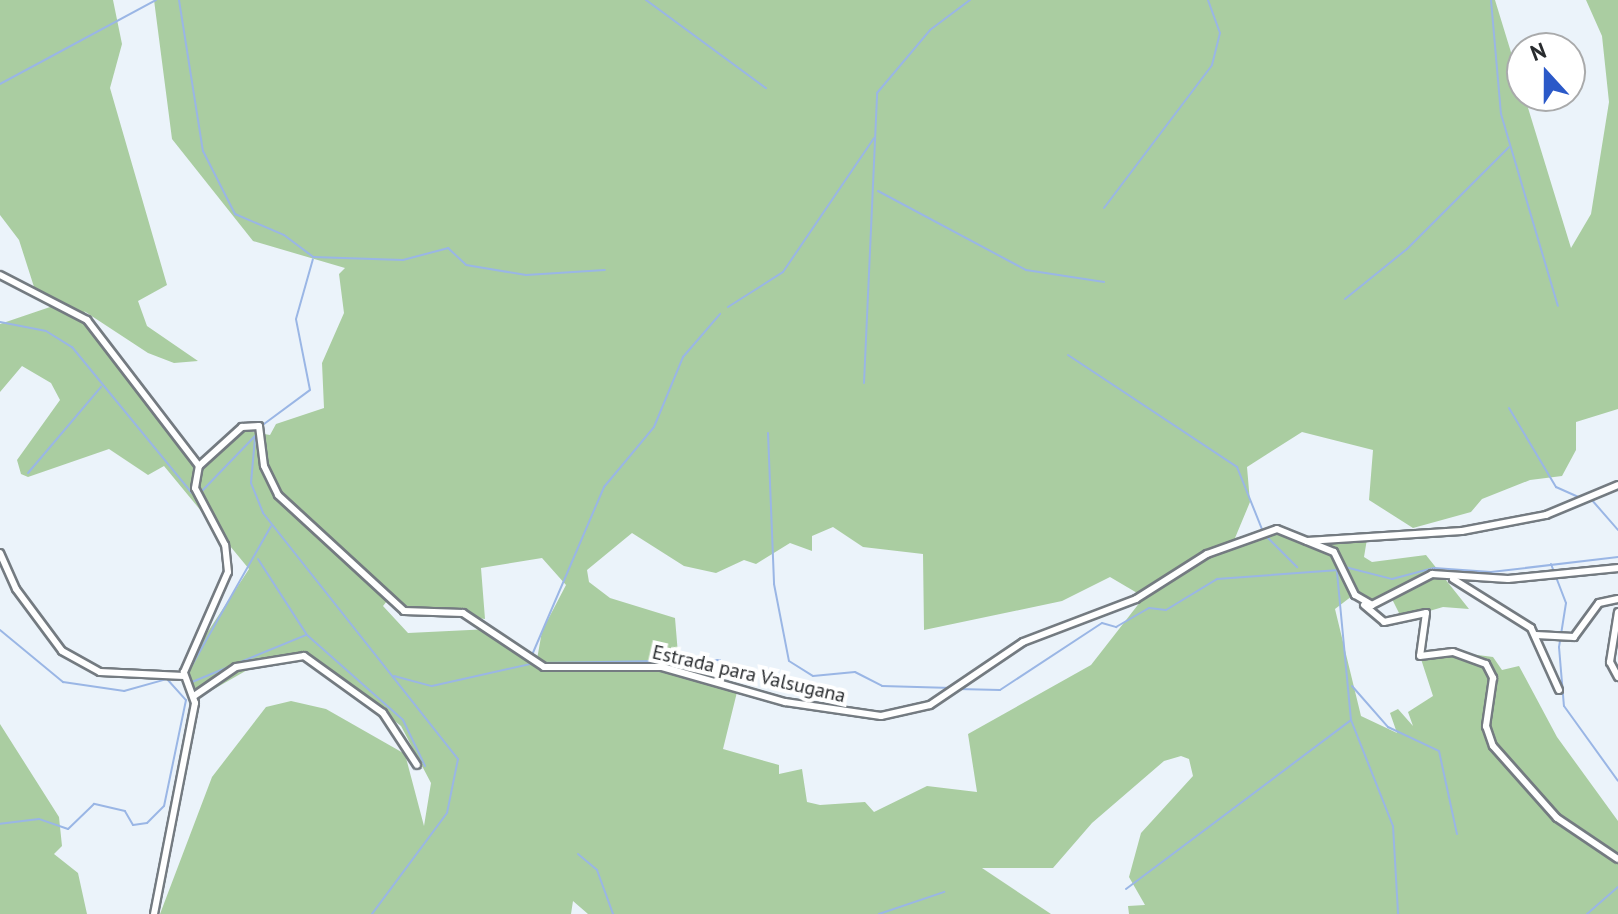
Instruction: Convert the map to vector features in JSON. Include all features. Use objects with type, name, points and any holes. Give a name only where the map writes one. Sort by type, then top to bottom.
[{"type":"street","points":[[0,275],[87,320],[199,466],[195,488],[225,545],[228,572],[184,676],[194,696],[154,914]]},
{"type":"street","name":"Estrada para Valsugana","points":[[199,466],[242,427],[259,426],[264,466],[278,495],[404,611],[463,613],[540,666],[662,667],[859,715],[930,705],[1023,642],[1136,599],[1228,545],[1280,529],[1339,557],[1360,600]]},
{"type":"street","points":[[1303,542],[1462,531],[1546,515],[1618,485]]},
{"type":"street","points":[[0,553],[16,589],[62,651],[100,672],[184,676]]},
{"type":"street","points":[[1360,600],[1376,605],[1421,577],[1618,568]]},
{"type":"street","points":[[1450,577],[1536,635],[1574,637],[1599,603],[1618,599]]},
{"type":"street","points":[[1360,600],[1382,622],[1426,613],[1420,656],[1453,652],[1486,664],[1493,678],[1486,726],[1493,746],[1557,818],[1618,859]]},
{"type":"street","points":[[1618,612],[1610,662],[1618,677]]},
{"type":"street","points":[[1536,635],[1559,690]]},
{"type":"street","points":[[194,696],[236,667],[304,656],[383,713],[417,765]]},
{"type":"green space","points":[[0,0],[113,0],[122,44],[110,88],[167,285],[138,301],[147,326],[198,361],[174,363],[148,353],[84,311],[204,465],[235,429],[270,435],[276,424],[324,408],[322,363],[344,313],[339,274],[345,268],[253,241],[172,139],[154,0],[1495,0],[1506,36],[1506,112],[1529,112],[1571,248],[1591,214],[1609,102],[1602,36],[1586,0],[1618,0],[1618,409],[1576,422],[1576,450],[1562,476],[1530,480],[1482,499],[1471,512],[1413,528],[1369,500],[1373,450],[1302,432],[1247,467],[1250,502],[1235,538],[1284,527],[1314,539],[1367,539],[1364,557],[1372,562],[1426,555],[1469,609],[1443,607],[1402,619],[1392,599],[1378,604],[1352,596],[1335,609],[1361,716],[1397,733],[1390,713],[1398,709],[1413,726],[1408,712],[1433,696],[1421,659],[1447,651],[1493,657],[1502,670],[1519,666],[1557,737],[1618,821],[1618,914],[1129,914],[1128,906],[1145,905],[1129,877],[1141,833],[1193,776],[1189,759],[1181,756],[1164,761],[1092,823],[1053,868],[982,868],[1051,914],[588,914],[573,901],[571,914],[160,914],[212,777],[266,707],[291,701],[326,709],[405,754],[424,826],[431,783],[401,726],[312,656],[272,656],[207,693],[190,687],[184,668],[249,569],[164,466],[148,475],[109,449],[28,477],[21,474],[17,460],[60,400],[51,383],[22,366],[0,392],[0,324],[53,306],[35,290],[19,240],[0,215]],"holes":[[[833,527],[863,547],[923,554],[924,630],[1062,601],[1110,577],[1144,597],[1091,665],[968,734],[977,792],[927,786],[874,812],[865,802],[820,805],[807,802],[802,769],[779,774],[779,765],[723,749],[738,688],[664,665],[678,654],[675,618],[610,598],[589,582],[587,570],[632,533],[684,566],[716,573],[744,560],[756,564],[790,543],[812,551],[812,536]],[[542,558],[566,585],[542,631],[536,665],[490,629],[408,633],[383,606],[391,596],[404,608],[485,619],[481,568]]]},
{"type":"green space","points":[[0,724],[59,817],[62,846],[54,854],[78,873],[87,914],[0,914]]},
{"type":"waterway","points":[[0,84],[156,0]]},
{"type":"waterway","points":[[179,0],[203,151],[235,214],[284,235],[313,257],[403,260],[448,248],[466,265],[526,275],[605,270]]},
{"type":"waterway","points":[[646,0],[766,88]]},
{"type":"waterway","points":[[864,383],[877,93],[930,30],[970,0]]},
{"type":"waterway","points":[[1104,208],[1212,65],[1220,33],[1208,0]]},
{"type":"waterway","points":[[1491,0],[1501,114],[1558,306]]},
{"type":"waterway","points":[[728,307],[783,272],[874,138]]},
{"type":"waterway","points":[[1345,299],[1407,249],[1509,147]]},
{"type":"waterway","points":[[878,191],[1026,270],[1104,282]]},
{"type":"waterway","points":[[264,424],[310,390],[296,319],[313,259]]},
{"type":"waterway","points":[[532,655],[604,487],[654,427],[683,357],[720,314]]},
{"type":"waterway","points":[[0,322],[46,331],[72,347],[192,493]]},
{"type":"waterway","points":[[1068,355],[1237,467],[1264,534],[1297,567]]},
{"type":"waterway","points":[[28,473],[101,387]]},
{"type":"waterway","points":[[1509,408],[1556,487],[1581,498]]},
{"type":"waterway","points":[[201,492],[258,433]]},
{"type":"waterway","points":[[768,433],[774,584],[789,661],[813,676],[855,672],[882,686],[952,688]]},
{"type":"waterway","points":[[255,438],[251,483],[263,513],[458,759],[447,813],[372,914]]},
{"type":"waterway","points":[[1591,499],[1618,530]]},
{"type":"waterway","points":[[187,674],[271,526]]},
{"type":"waterway","points":[[1345,567],[1392,579],[1434,568],[1491,572],[1618,557]]},
{"type":"waterway","points":[[258,559],[307,635],[403,720],[425,766]]},
{"type":"waterway","points":[[1551,564],[1566,603],[1559,647],[1564,706],[1618,781]]},
{"type":"waterway","points":[[958,689],[1000,690],[1102,623],[1116,627],[1149,608],[1166,610],[1217,579],[1339,570]]},
{"type":"waterway","points":[[1337,572],[1351,720],[1393,826],[1398,914]]},
{"type":"waterway","points":[[0,630],[63,682],[124,691],[167,679],[186,700],[164,806],[147,823],[133,825],[125,811],[94,804],[68,829],[39,819],[0,824]]},
{"type":"waterway","points":[[192,682],[306,635]]},
{"type":"waterway","points":[[541,663],[720,660]]},
{"type":"waterway","points":[[394,676],[432,686],[535,663]]},
{"type":"waterway","points":[[1352,686],[1388,727],[1439,751],[1457,834]]},
{"type":"waterway","points":[[1126,889],[1350,721]]},
{"type":"waterway","points":[[578,854],[597,870],[613,914]]},
{"type":"waterway","points":[[1587,914],[1618,887]]},
{"type":"waterway","points":[[879,914],[944,892]]}]
